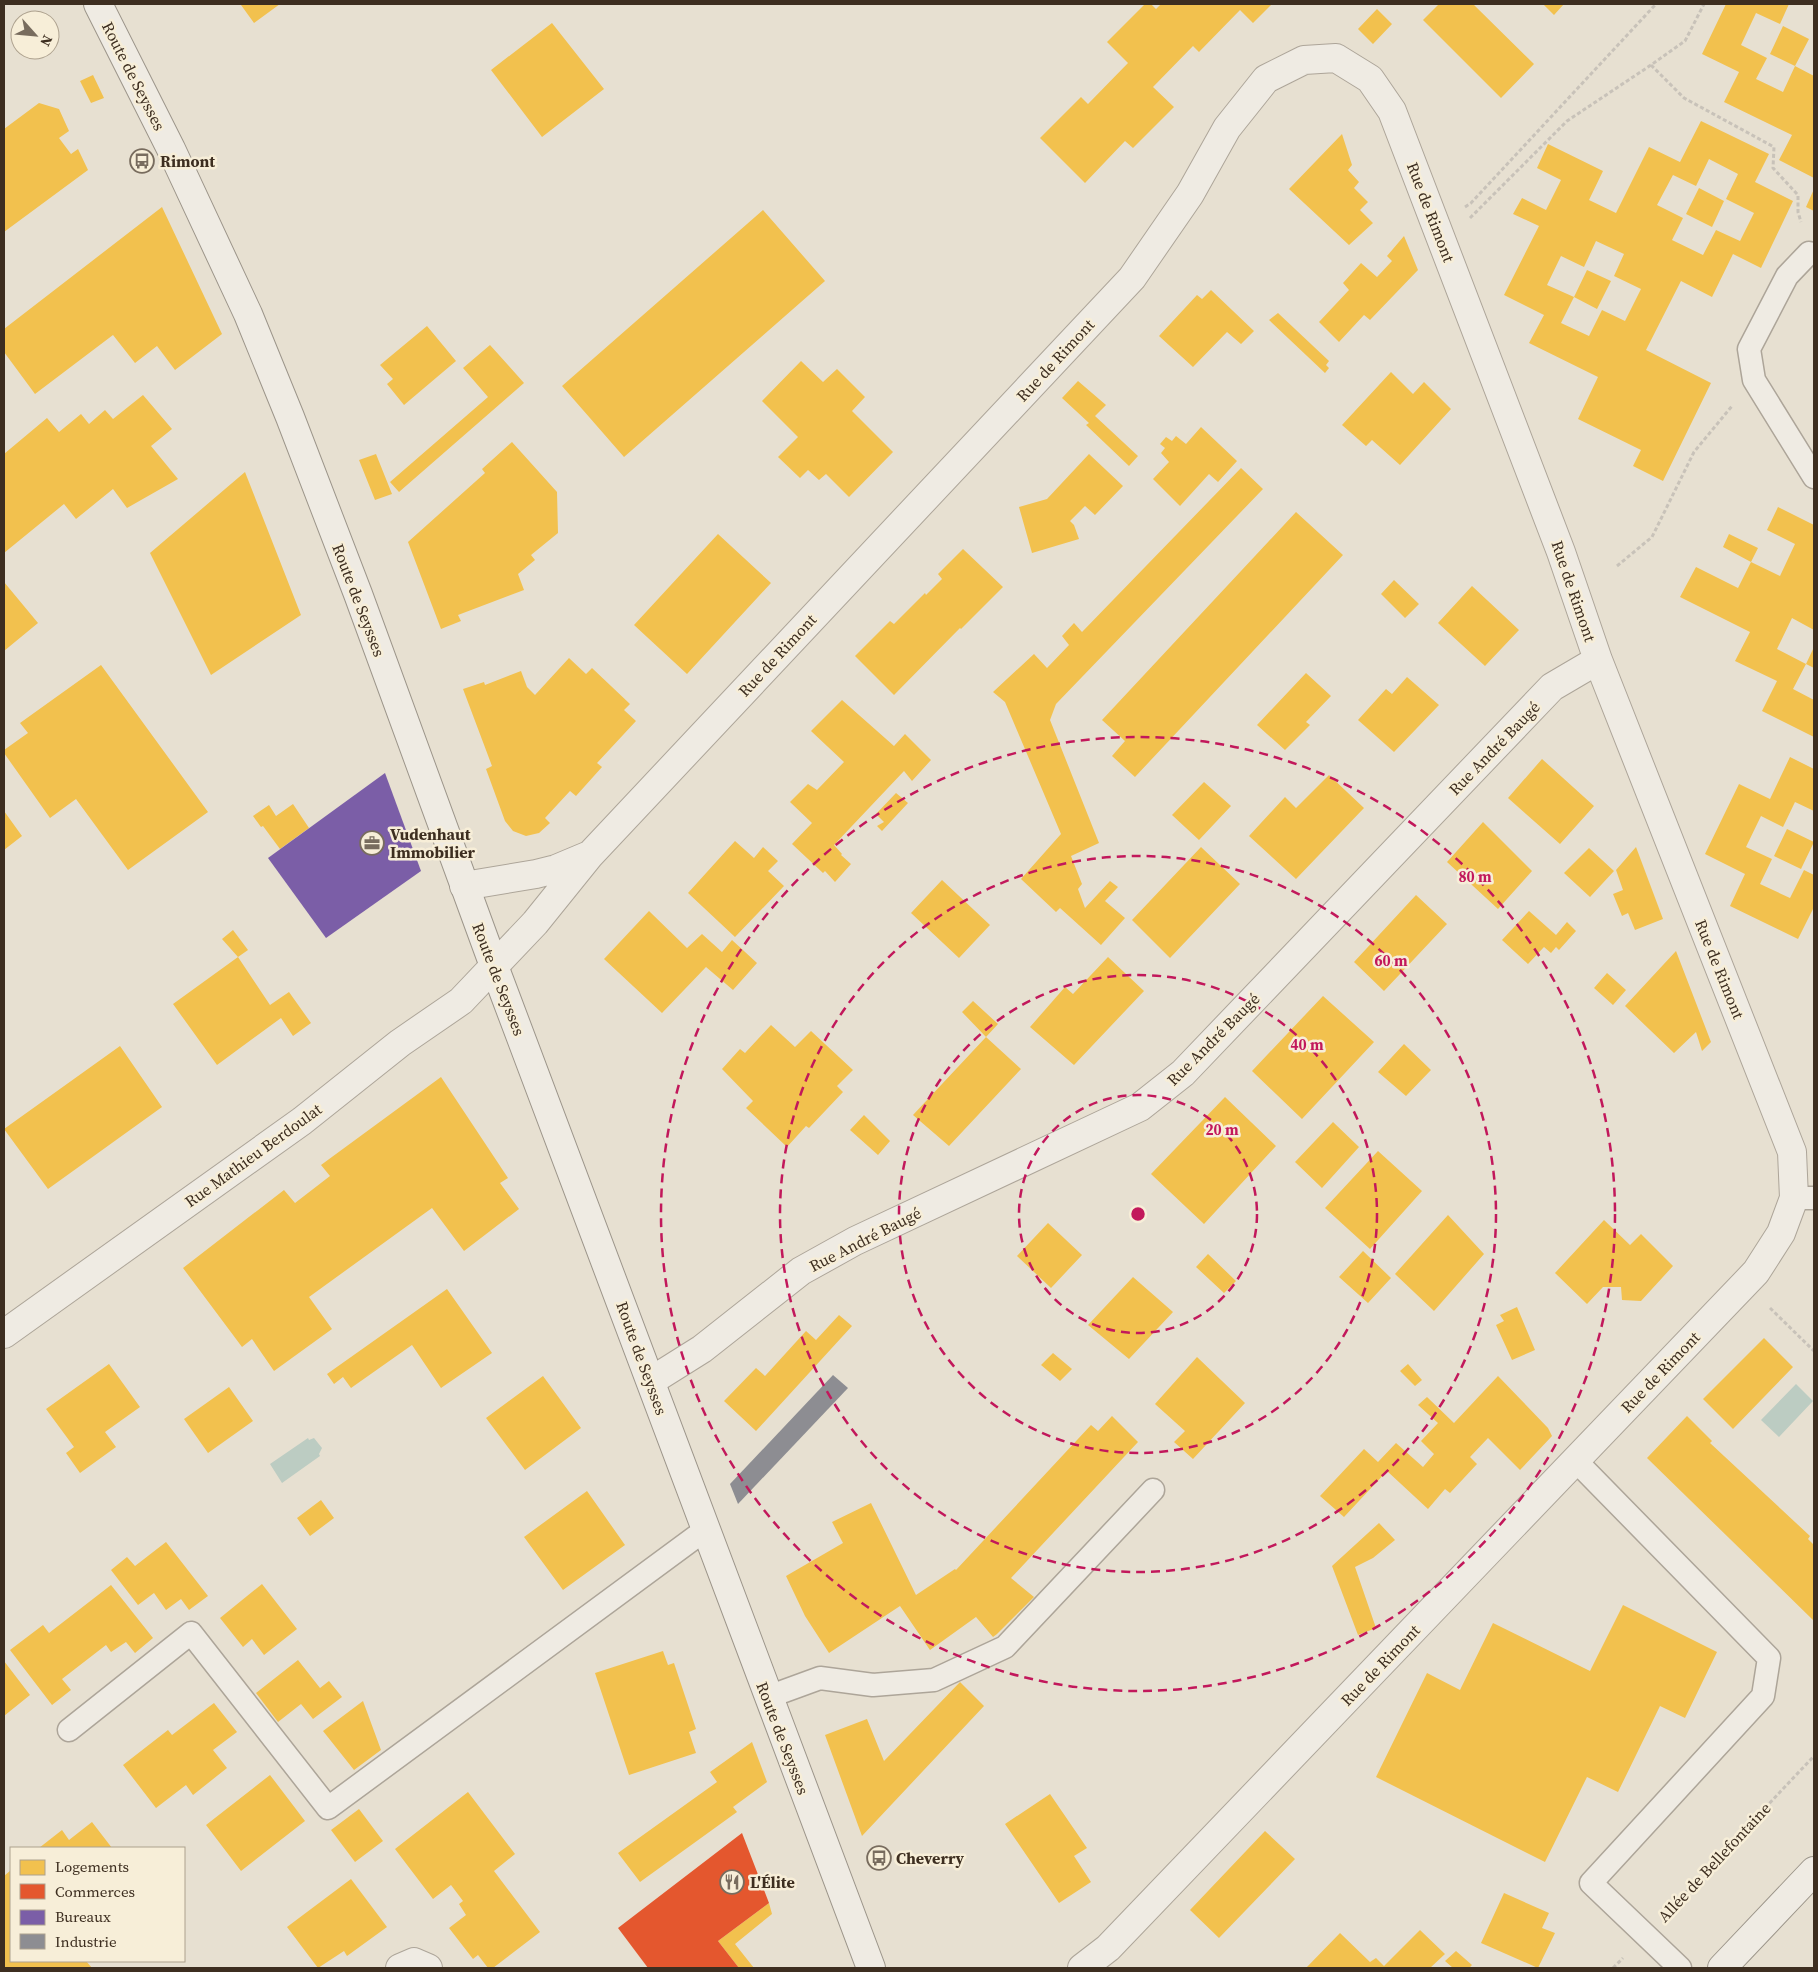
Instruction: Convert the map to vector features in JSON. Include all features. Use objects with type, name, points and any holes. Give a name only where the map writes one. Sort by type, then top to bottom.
[{"type":"street","name":"Route de Seysses","points":[[98,4],[171,149],[248,314],[358,594],[458,863],[464,886],[871,1968]]},
{"type":"street","name":"Rue de Rimont","points":[[494,966],[535,923],[588,856],[1132,278],[1190,194],[1227,128],[1266,79],[1304,60],[1336,58],[1370,79],[1392,111],[1561,552],[1598,660],[1792,1152],[1804,1198],[1756,1272],[1108,1948],[1082,1968]]},
{"type":"street","name":"Rue André Baugé","points":[[651,1381],[702,1349],[801,1271],[855,1241],[1140,1107],[1183,1073],[1552,687],[1598,660]]},
{"type":"street","name":"Rue de Rimont","points":[[464,886],[536,874],[556,869],[588,856]]},
{"type":"street","name":"Rue Mathieu Berdoulat","points":[[4,1334],[302,1121],[400,1043],[461,1001],[494,966]]},
{"type":"street","points":[[1722,1968],[1814,1871]]},
{"type":"street","points":[[400,1968],[414,1962],[428,1968]]},
{"type":"lane","points":[[1809,253],[1787,276],[1749,349],[1754,380],[1814,477]]},
{"type":"lane","points":[[1576,1460],[1769,1658],[1763,1696],[1591,1883],[1680,1968]]},
{"type":"lane","points":[[768,1697],[820,1678],[873,1685],[934,1680],[1005,1648],[1153,1490]]},
{"type":"lane","points":[[69,1730],[191,1633],[328,1808],[705,1530]]},
{"type":"path","points":[[1438,230],[1471,203],[1656,4]]},
{"type":"path","points":[[1438,230],[1470,218],[1566,121],[1652,65],[1685,41],[1704,4]]},
{"type":"path","points":[[1652,65],[1684,98],[1774,147],[1773,168],[1798,195],[1798,212],[1809,253]]},
{"type":"path","points":[[1618,566],[1652,537],[1694,452],[1754,380]]},
{"type":"path","points":[[1746,1282],[1763,1302],[1814,1351]]},
{"type":"path","name":"Allée de Bellefontaine","points":[[1613,1968],[1814,1756]]},
{"type":"shaded area","points":[[1796,1384],[1813,1401],[1779,1437],[1761,1420]]},
{"type":"shaded area","points":[[308,1438],[309,1440],[314,1438],[322,1448],[320,1456],[282,1483],[270,1464]]},
{"type":"building: Logements","points":[[242,4],[280,4],[254,23]]},
{"type":"building: Logements","points":[[1145,4],[1151,4],[1156,9],[1161,4],[1272,4],[1253,23],[1240,10],[1199,52],[1193,46],[1153,87],[1174,107],[1133,148],[1125,141],[1085,183],[1040,138],[1081,97],[1088,104],[1128,63],[1107,42]]},
{"type":"building: Logements","points":[[1439,4],[1473,4],[1534,64],[1501,98],[1423,20]]},
{"type":"building: Logements","points":[[1543,4],[1564,4],[1554,15]]},
{"type":"building: Logements","points":[[1726,4],[1789,4],[1780,24],[1756,13],[1741,45],[1767,58],[1756,79],[1783,92],[1795,66],[1814,76],[1814,178],[1779,160],[1792,135],[1724,102],[1739,72],[1702,54]]},
{"type":"building: Logements","points":[[1377,9],[1392,24],[1373,44],[1358,29]]},
{"type":"building: Logements","points":[[552,23],[604,89],[542,137],[491,70]]},
{"type":"building: Logements","points":[[1783,26],[1809,39],[1795,66],[1770,54]]},
{"type":"building: Logements","points":[[93,75],[104,98],[91,103],[80,81]]},
{"type":"building: Logements","points":[[39,103],[59,109],[69,131],[59,138],[71,154],[78,149],[88,170],[4,232],[4,129]]},
{"type":"building: Logements","points":[[1701,121],[1769,154],[1755,182],[1793,201],[1761,268],[1733,254],[1712,297],[1681,281],[1646,350],[1711,383],[1663,481],[1633,466],[1641,450],[1578,419],[1598,377],[1529,343],[1544,315],[1504,295],[1539,226],[1513,214],[1522,198],[1546,210],[1561,180],[1537,168],[1548,144],[1603,171],[1589,200],[1616,213],[1649,147],[1680,162]],"holes":[[[1709,159],[1738,174],[1726,199],[1754,213],[1740,241],[1716,230],[1703,255],[1672,240],[1683,218],[1657,205],[1673,175],[1696,186]],[[1596,241],[1624,254],[1614,276],[1641,289],[1625,321],[1602,310],[1589,336],[1561,323],[1574,297],[1547,285],[1561,256],[1584,267]]]},
{"type":"building: Logements","points":[[1342,134],[1352,165],[1348,170],[1359,182],[1354,188],[1368,202],[1360,210],[1373,223],[1349,245],[1289,189]]},
{"type":"building: Logements","points":[[1699,188],[1724,201],[1712,227],[1686,214]]},
{"type":"building: Logements","points":[[1814,189],[1814,211],[1806,207]]},
{"type":"building: Logements","points":[[162,207],[222,334],[175,370],[157,346],[135,363],[113,335],[35,394],[4,352],[4,329]]},
{"type":"building: Logements","points":[[763,210],[825,281],[624,457],[562,386]]},
{"type":"building: Logements","points":[[1404,236],[1418,270],[1370,320],[1364,315],[1339,342],[1319,322],[1349,290],[1343,283],[1361,263],[1377,277],[1392,261],[1387,256]]},
{"type":"building: Logements","points":[[1587,270],[1611,281],[1597,309],[1574,297]]},
{"type":"building: Logements","points":[[1211,290],[1254,331],[1241,344],[1227,332],[1193,367],[1159,336],[1197,295],[1202,299]]},
{"type":"building: Logements","points":[[1278,313],[1329,361],[1326,365],[1329,368],[1325,373],[1269,320]]},
{"type":"building: Logements","points":[[427,326],[456,361],[404,405],[387,384],[393,379],[380,365]]},
{"type":"building: Logements","points":[[490,345],[524,383],[399,492],[390,482],[488,397],[463,368]]},
{"type":"building: Logements","points":[[801,361],[823,382],[837,369],[865,397],[852,411],[893,452],[849,497],[826,474],[819,480],[808,470],[800,478],[778,457],[798,437],[762,401]]},
{"type":"building: Logements","points":[[1391,372],[1413,394],[1424,382],[1451,409],[1400,465],[1372,440],[1366,446],[1342,425]]},
{"type":"building: Logements","points":[[1078,381],[1106,405],[1095,416],[1138,456],[1129,466],[1086,425],[1089,423],[1062,398]]},
{"type":"building: Logements","points":[[143,395],[172,429],[151,446],[178,479],[127,508],[113,489],[76,519],[64,504],[4,553],[4,454],[47,418],[59,432],[81,414],[89,424],[105,410],[113,419]]},
{"type":"building: Logements","points":[[1201,427],[1237,461],[1218,482],[1209,474],[1180,506],[1153,479],[1169,462],[1161,453],[1165,448],[1160,444],[1166,437],[1172,441],[1176,436],[1186,444]]},
{"type":"building: Logements","points":[[512,442],[557,492],[558,533],[531,555],[535,560],[518,574],[524,590],[458,615],[461,621],[441,629],[408,542],[485,473],[482,469]]},
{"type":"building: Logements","points":[[376,454],[392,494],[375,500],[359,460]]},
{"type":"building: Logements","points":[[1089,454],[1123,486],[1095,515],[1085,506],[1070,521],[1074,525],[1079,539],[1032,553],[1019,507],[1047,499]]},
{"type":"building: Logements","points":[[1241,468],[1263,489],[1056,704],[1050,720],[1099,843],[1071,856],[1082,884],[1078,889],[1085,908],[1110,881],[1118,887],[1105,901],[1125,918],[1101,945],[1060,908],[1056,912],[1021,879],[1061,834],[1005,702],[993,692],[1034,654],[1047,668],[1069,645],[1062,636],[1074,623],[1082,632]]},
{"type":"building: Logements","points":[[245,472],[301,615],[211,675],[150,553]]},
{"type":"building: Logements","points":[[1778,507],[1814,525],[1814,630],[1792,618],[1777,649],[1806,664],[1793,689],[1814,700],[1814,737],[1762,711],[1777,681],[1735,661],[1750,632],[1680,597],[1696,567],[1738,588],[1751,562],[1780,576],[1795,544],[1767,530]]},
{"type":"building: Logements","points":[[1296,512],[1343,555],[1135,777],[1112,756],[1125,741],[1102,720]]},
{"type":"building: Logements","points":[[718,534],[771,583],[687,674],[634,625]]},
{"type":"building: Logements","points":[[1729,534],[1758,548],[1751,562],[1723,547]]},
{"type":"building: Logements","points":[[963,549],[1003,587],[894,695],[855,656],[890,621],[894,624],[925,593],[926,595],[942,579],[938,574]]},
{"type":"building: Logements","points":[[1394,580],[1419,604],[1405,618],[1381,594]]},
{"type":"building: Logements","points":[[4,582],[38,623],[4,651]]},
{"type":"building: Logements","points":[[1472,586],[1519,630],[1485,666],[1438,623]]},
{"type":"building: Logements","points":[[1814,647],[1814,668],[1806,664]]},
{"type":"building: Logements","points":[[569,658],[586,674],[592,668],[630,704],[624,710],[636,721],[597,763],[602,767],[576,796],[570,791],[545,818],[550,823],[539,833],[526,836],[513,831],[505,821],[486,769],[492,766],[463,689],[484,682],[485,685],[521,671],[527,687],[535,695]]},
{"type":"building: Logements","points":[[101,665],[208,812],[128,870],[76,799],[50,818],[4,753],[4,750],[28,733],[20,723]]},
{"type":"building: Logements","points":[[1306,673],[1331,696],[1306,722],[1310,725],[1285,750],[1257,725]]},
{"type":"building: Logements","points":[[1407,677],[1439,705],[1394,752],[1358,720],[1386,689],[1392,694]]},
{"type":"building: Logements","points":[[842,700],[894,746],[905,734],[931,760],[912,781],[904,771],[834,845],[851,864],[835,882],[825,871],[823,873],[792,844],[812,823],[790,802],[808,784],[817,790],[844,762],[811,731]]},
{"type":"building: Logements","points":[[1790,757],[1814,769],[1814,811],[1795,802],[1783,827],[1761,816],[1746,847],[1772,859],[1760,884],[1790,898],[1804,870],[1814,875],[1814,907],[1798,939],[1730,906],[1745,874],[1705,854],[1739,784],[1770,799]]},
{"type":"building: Logements","points":[[1542,759],[1594,806],[1560,844],[1508,798]]},
{"type":"building: Logements","points":[[1329,775],[1364,808],[1296,879],[1249,836],[1285,797],[1296,808]]},
{"type":"building: Logements","points":[[1204,782],[1231,806],[1199,840],[1172,815]]},
{"type":"building: Logements","points":[[896,793],[908,803],[882,831],[877,826],[884,822],[876,814]]},
{"type":"building: Logements","points":[[293,804],[309,828],[280,849],[253,816],[269,805],[276,816]]},
{"type":"building: Logements","points":[[4,811],[22,836],[4,850]]},
{"type":"building: Logements","points":[[1483,822],[1532,871],[1498,909],[1447,862]]},
{"type":"building: Logements","points":[[1787,829],[1814,842],[1801,869],[1774,856]]},
{"type":"building: Logements","points":[[735,841],[754,858],[763,847],[778,861],[768,871],[784,886],[735,937],[688,893]]},
{"type":"building: Logements","points":[[1201,847],[1240,884],[1170,958],[1132,920]]},
{"type":"building: Logements","points":[[1636,847],[1663,919],[1635,930],[1628,913],[1622,916],[1613,894],[1623,890],[1616,870]]},
{"type":"building: Logements","points":[[1589,848],[1614,871],[1590,897],[1564,873]]},
{"type":"building: Logements","points":[[942,880],[990,925],[959,958],[911,913]]},
{"type":"building: Logements","points":[[1416,895],[1447,924],[1384,991],[1354,962]]},
{"type":"building: Logements","points":[[649,911],[687,948],[702,934],[722,952],[732,940],[757,963],[733,990],[706,967],[662,1013],[604,959]]},
{"type":"building: Logements","points":[[1529,911],[1556,935],[1567,922],[1576,931],[1559,950],[1556,947],[1551,953],[1544,947],[1528,964],[1502,940]]},
{"type":"building: Logements","points":[[233,930],[248,950],[238,957],[222,939]]},
{"type":"building: Logements","points":[[1676,951],[1711,1042],[1702,1051],[1696,1032],[1674,1053],[1625,1006]]},
{"type":"building: Logements","points":[[238,957],[270,1005],[289,992],[311,1023],[293,1036],[281,1018],[217,1065],[173,1004]]},
{"type":"building: Logements","points":[[1108,957],[1144,991],[1074,1065],[1030,1027],[1065,987],[1073,994]]},
{"type":"building: Logements","points":[[1607,973],[1626,990],[1613,1005],[1594,988]]},
{"type":"building: Logements","points":[[1323,996],[1374,1042],[1302,1119],[1252,1071]]},
{"type":"building: Logements","points":[[973,1001],[998,1024],[986,1037],[962,1012]]},
{"type":"building: Logements","points":[[771,1025],[795,1047],[811,1031],[853,1070],[837,1086],[843,1092],[809,1128],[806,1126],[787,1147],[746,1108],[753,1101],[722,1069],[740,1049],[745,1053]]},
{"type":"building: Logements","points":[[986,1037],[1021,1069],[949,1146],[913,1115]]},
{"type":"building: Logements","points":[[1404,1044],[1431,1070],[1406,1096],[1378,1072]]},
{"type":"building: Logements","points":[[120,1046],[162,1107],[48,1189],[4,1129]]},
{"type":"building: Logements","points":[[441,1077],[508,1178],[500,1183],[519,1209],[464,1251],[432,1208],[309,1297],[332,1329],[274,1371],[252,1339],[242,1347],[183,1268],[284,1190],[295,1203],[330,1176],[321,1165]]},
{"type":"building: Logements","points":[[1225,1097],[1276,1146],[1204,1224],[1151,1174]]},
{"type":"building: Logements","points":[[864,1115],[890,1141],[878,1155],[850,1130]]},
{"type":"building: Logements","points":[[1333,1122],[1359,1147],[1322,1188],[1295,1162]]},
{"type":"building: Logements","points":[[1378,1151],[1422,1191],[1370,1249],[1325,1208]]},
{"type":"building: Logements","points":[[1448,1215],[1484,1254],[1434,1311],[1395,1274]]},
{"type":"building: Logements","points":[[1604,1220],[1630,1245],[1641,1234],[1673,1266],[1641,1301],[1622,1300],[1621,1287],[1603,1287],[1587,1304],[1555,1273]]},
{"type":"building: Logements","points":[[1048,1223],[1082,1255],[1051,1288],[1017,1256]]},
{"type":"building: Logements","points":[[1363,1251],[1391,1278],[1368,1303],[1339,1277]]},
{"type":"building: Logements","points":[[1208,1254],[1236,1281],[1224,1293],[1196,1267]]},
{"type":"building: Logements","points":[[1133,1277],[1173,1312],[1129,1359],[1088,1325]]},
{"type":"building: Logements","points":[[447,1289],[492,1353],[441,1388],[412,1345],[351,1388],[343,1377],[334,1384],[327,1374]]},
{"type":"building: Logements","points":[[1517,1307],[1535,1350],[1512,1360],[1496,1325],[1504,1321],[1500,1315]]},
{"type":"building: Logements","points":[[839,1315],[852,1326],[756,1431],[724,1401],[756,1368],[765,1376],[806,1331],[816,1340]]},
{"type":"building: Logements","points":[[1764,1338],[1793,1367],[1733,1429],[1703,1399]]},
{"type":"building: Logements","points":[[1053,1353],[1072,1369],[1060,1381],[1041,1365]]},
{"type":"building: Logements","points":[[1197,1357],[1245,1403],[1193,1459],[1174,1442],[1185,1431],[1155,1404]]},
{"type":"building: Logements","points":[[109,1364],[140,1407],[105,1432],[116,1447],[80,1473],[66,1453],[74,1447],[46,1409]]},
{"type":"building: Logements","points":[[1408,1364],[1422,1380],[1415,1386],[1400,1371]]},
{"type":"building: Logements","points":[[543,1376],[581,1428],[525,1470],[486,1418]]},
{"type":"building: Logements","points":[[1498,1376],[1548,1428],[1552,1436],[1520,1470],[1488,1438],[1470,1457],[1477,1464],[1450,1493],[1445,1489],[1428,1509],[1387,1471],[1344,1517],[1320,1496],[1364,1449],[1378,1462],[1396,1443],[1423,1467],[1434,1454],[1421,1441],[1438,1423],[1418,1405],[1427,1397],[1454,1423]]},
{"type":"building: Logements","points":[[229,1387],[253,1421],[208,1453],[184,1419]]},
{"type":"building: Logements","points":[[1112,1416],[1138,1442],[1011,1578],[1034,1597],[997,1634],[993,1637],[976,1617],[930,1650],[900,1606],[829,1653],[805,1616],[786,1576],[843,1543],[832,1522],[871,1503],[916,1595],[956,1570],[1091,1425],[1098,1431]]},
{"type":"building: Logements","points":[[1687,1416],[1712,1441],[1710,1443],[1810,1536],[1808,1539],[1814,1545],[1814,1621],[1647,1458]]},
{"type":"building: Logements","points":[[587,1491],[625,1545],[563,1590],[524,1537]]},
{"type":"building: Logements","points":[[321,1500],[334,1518],[310,1536],[297,1518]]},
{"type":"building: Logements","points":[[1379,1523],[1395,1540],[1373,1558],[1355,1567],[1376,1628],[1358,1635],[1332,1566]]},
{"type":"building: Logements","points":[[166,1542],[208,1596],[189,1610],[181,1599],[166,1610],[154,1593],[138,1605],[111,1570],[127,1557],[135,1566]]},
{"type":"building: Logements","points":[[262,1584],[297,1629],[264,1655],[252,1639],[243,1647],[220,1618]]},
{"type":"building: Logements","points":[[111,1585],[153,1638],[135,1653],[126,1642],[111,1652],[106,1645],[62,1679],[71,1690],[52,1705],[10,1650],[43,1625],[49,1633]]},
{"type":"building: Logements","points":[[1623,1605],[1717,1652],[1685,1718],[1660,1706],[1618,1792],[1587,1777],[1545,1862],[1376,1777],[1427,1673],[1460,1690],[1493,1623],[1590,1671]]},
{"type":"building: Logements","points":[[663,1651],[668,1665],[674,1663],[696,1729],[689,1732],[696,1753],[629,1775],[595,1673]]},
{"type":"building: Logements","points":[[298,1660],[320,1688],[329,1681],[342,1697],[313,1719],[301,1704],[278,1722],[256,1693]]},
{"type":"building: Logements","points":[[4,1661],[30,1695],[4,1716]]},
{"type":"building: Logements","points":[[960,1682],[984,1706],[862,1836],[825,1735],[867,1719],[884,1761]]},
{"type":"building: Logements","points":[[363,1701],[381,1750],[354,1770],[323,1731]]},
{"type":"building: Logements","points":[[214,1703],[237,1732],[213,1750],[227,1768],[193,1795],[186,1785],[156,1808],[123,1765],[168,1730],[172,1735]]},
{"type":"building: Logements","points":[[752,1742],[767,1782],[733,1807],[737,1812],[640,1882],[618,1853],[717,1782],[710,1772]]},
{"type":"building: Logements","points":[[270,1775],[305,1821],[241,1871],[206,1825]]},
{"type":"building: Logements","points":[[468,1792],[515,1854],[494,1871],[540,1932],[493,1968],[488,1968],[478,1955],[473,1959],[449,1928],[466,1915],[459,1904],[463,1901],[451,1885],[433,1899],[395,1849]]},
{"type":"building: Logements","points":[[1050,1794],[1087,1848],[1074,1856],[1091,1882],[1059,1903],[1005,1824]]},
{"type":"building: Logements","points":[[359,1809],[383,1841],[355,1862],[331,1830]]},
{"type":"building: Logements","points":[[92,1822],[111,1847],[40,1847],[62,1830],[69,1840]]},
{"type":"building: Logements","points":[[1265,1831],[1295,1859],[1219,1938],[1190,1910]]},
{"type":"building: Logements","points":[[10,1871],[10,1962],[87,1962],[92,1968],[4,1968],[4,1876]]},
{"type":"building: Logements","points":[[351,1879],[387,1927],[347,1956],[344,1951],[318,1968],[287,1927]]},
{"type":"building: Logements","points":[[1504,1893],[1549,1913],[1542,1928],[1555,1933],[1538,1968],[1481,1943]]},
{"type":"building: Logements","points":[[769,1903],[772,1914],[735,1944],[754,1968],[739,1968],[718,1941]]},
{"type":"building: Logements","points":[[1420,1930],[1445,1954],[1430,1968],[1306,1968],[1340,1933],[1370,1962],[1376,1958],[1384,1966]]},
{"type":"building: Logements","points":[[1456,1951],[1472,1965],[1469,1968],[1453,1968],[1445,1961]]},
{"type":"building: Commerces","points":[[742,1833],[769,1903],[718,1941],[739,1968],[648,1968],[618,1928]]},
{"type":"building: Bureaux","points":[[385,773],[421,871],[326,938],[268,858]]},
{"type":"building: Industrie","points":[[833,1375],[848,1388],[738,1504],[730,1484]]},
{"type":"place","name":"Rimont","points":[[142,161]]},
{"type":"place","name":"Vudenhaut Immobilier","points":[[372,843]]},
{"type":"place","name":"Cheverry","points":[[879,1858]]},
{"type":"place","name":"L'Élite","points":[[732,1882]]}]
